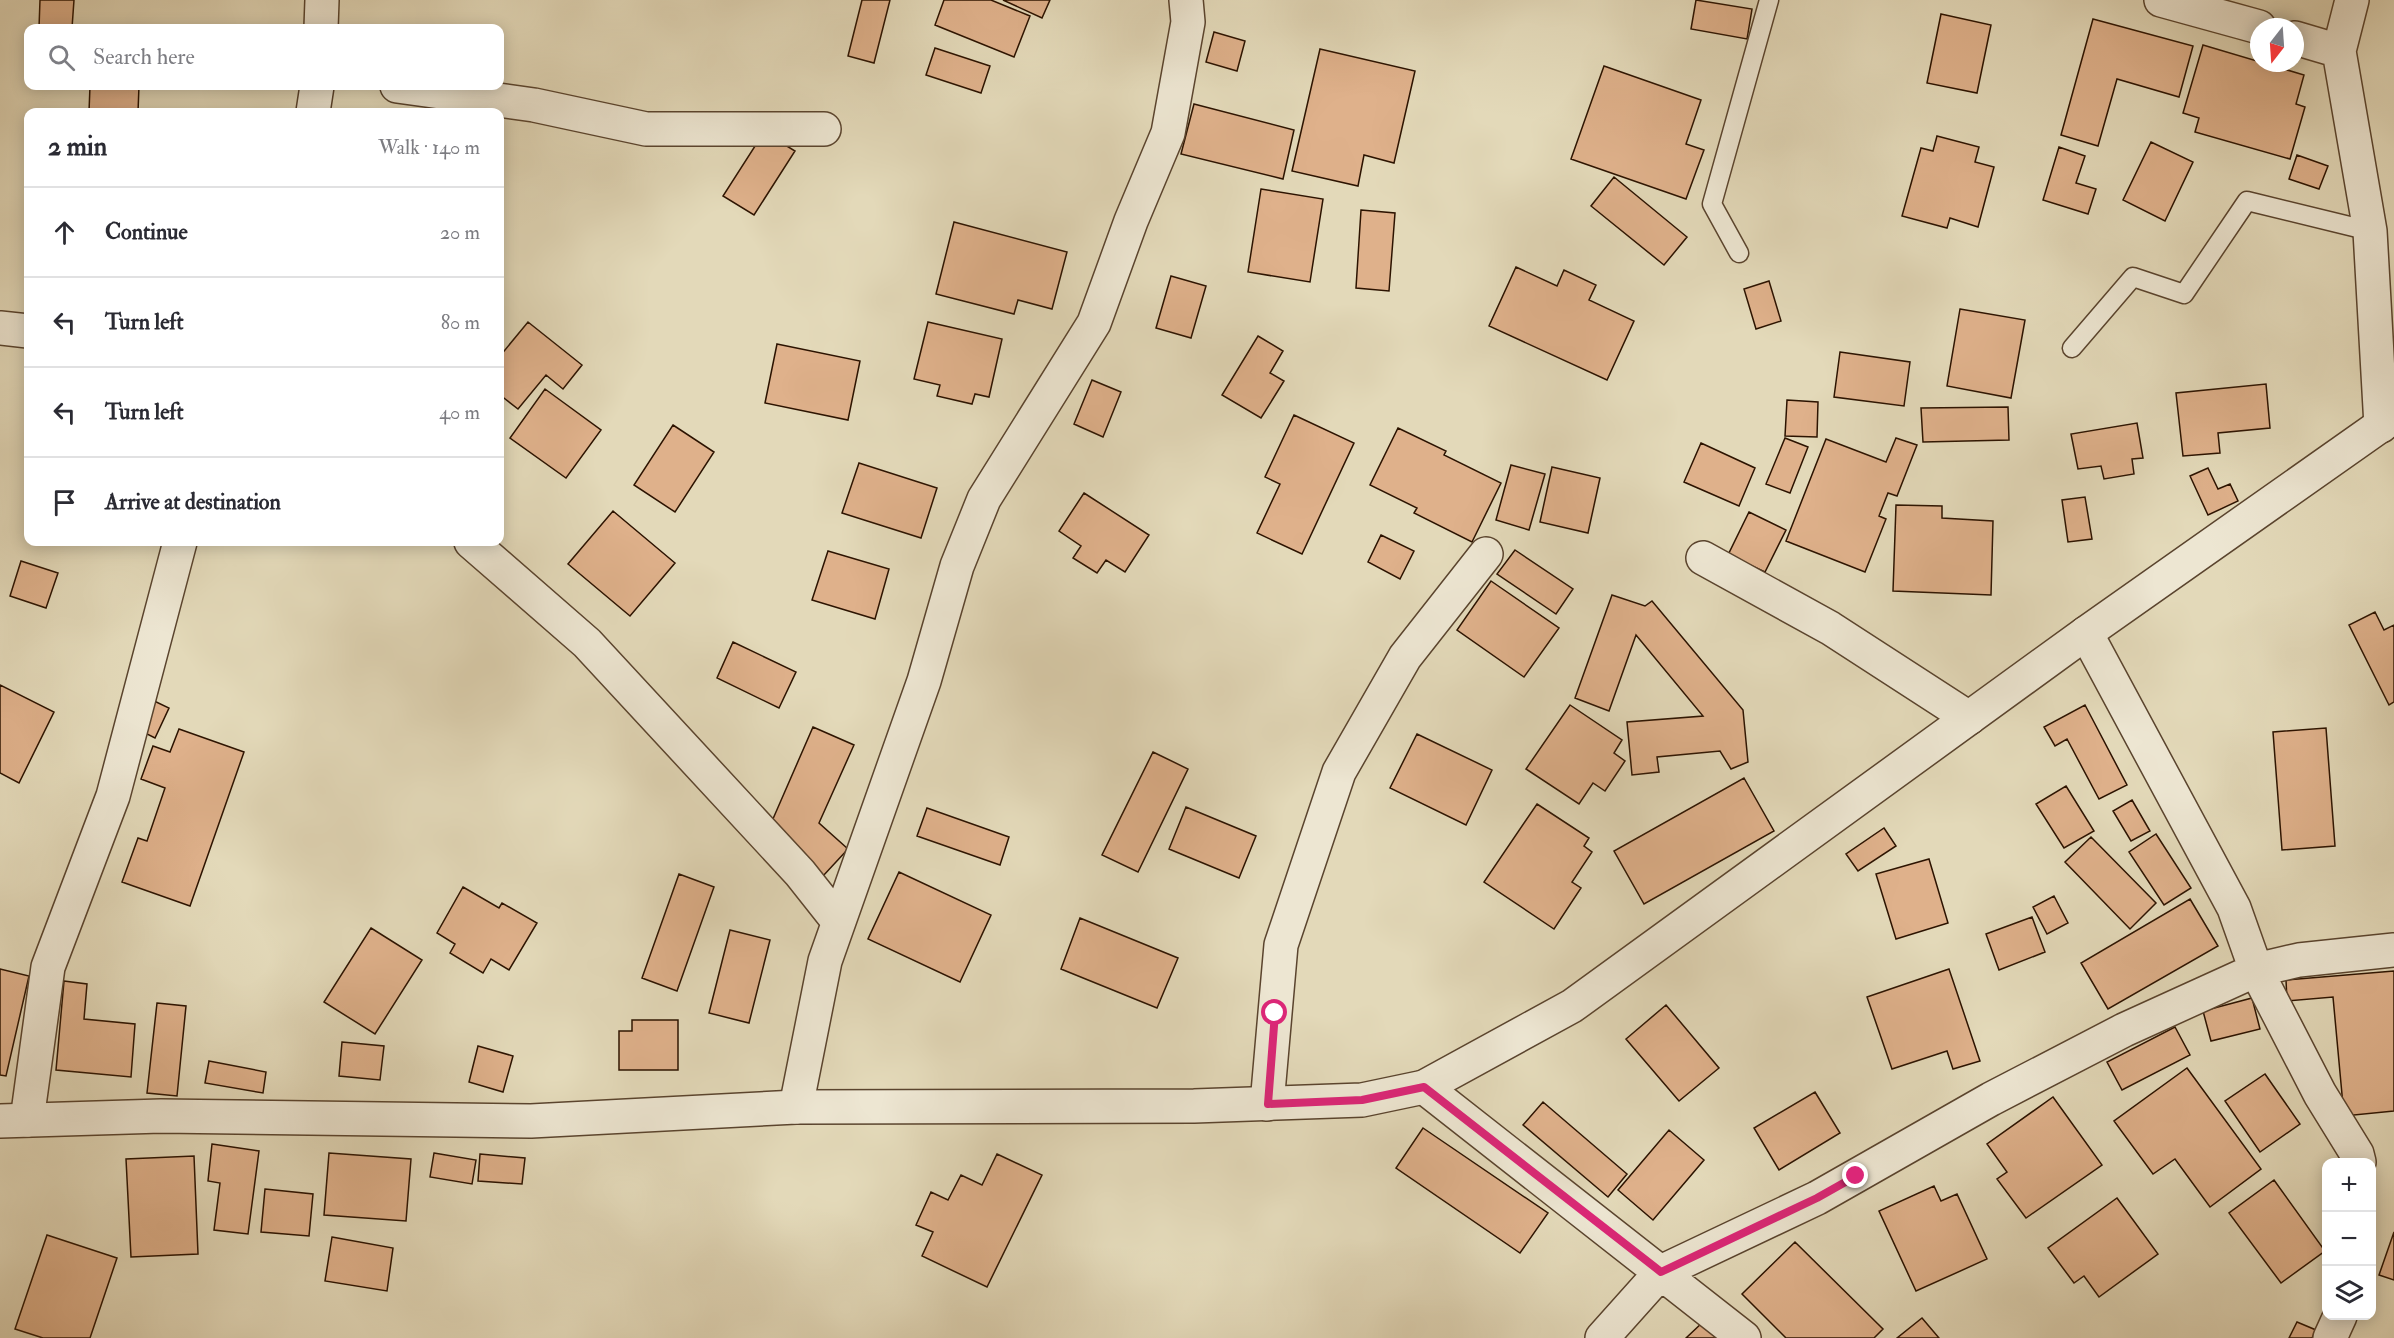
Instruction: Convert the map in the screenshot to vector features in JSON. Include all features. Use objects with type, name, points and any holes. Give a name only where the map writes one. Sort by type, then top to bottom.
[{"type":"street","points":[[321,24],[322,0]]},
{"type":"street","points":[[796,1107],[825,961],[924,681],[957,566],[984,499],[1094,323],[1131,220],[1168,133],[1188,22],[1186,0]]},
{"type":"street","points":[[2161,0],[2250,25]]},
{"type":"street","points":[[179,546],[113,795],[48,967],[14,1120],[161,1116],[531,1121],[796,1107],[1268,1104],[1362,1100],[1424,1087],[1572,1006],[2086,633],[2388,421],[2370,231],[2339,51],[2352,0]]},
{"type":"street","points":[[2304,41],[2339,51]]},
{"type":"street","points":[[313,108],[316,90]]},
{"type":"street","points":[[426,90],[534,105],[646,129],[824,129]]},
{"type":"street","points":[[0,328],[24,331]]},
{"type":"street","points":[[476,546],[587,643],[800,873],[838,921]]},
{"type":"street","points":[[1268,1104],[1281,945],[1339,772],[1405,657],[1486,554]]},
{"type":"street","points":[[1703,558],[1830,628],[1969,718]]},
{"type":"street","points":[[2086,633],[2234,908],[2256,970],[2320,1094],[2358,1158]]},
{"type":"street","points":[[1602,1338],[1661,1272],[1817,1198],[1991,1099],[2124,1030],[2256,970],[2300,960],[2394,950]]},
{"type":"street","points":[[1424,1087],[1744,1338]]},
{"type":"street","points":[[2330,1338],[2338,1320]]},
{"type":"lane","points":[[1739,253],[1712,204],[1769,0]]},
{"type":"lane","points":[[2072,348],[2133,277],[2184,294],[2247,201],[2370,231]]},
{"type":"building","points":[[40,0],[74,0],[72,24],[39,24]]},
{"type":"building","points":[[862,0],[890,0],[874,63],[848,56]]},
{"type":"building","points":[[944,0],[991,0],[1030,16],[1014,57],[935,25]]},
{"type":"building","points":[[1003,0],[1050,0],[1042,18]]},
{"type":"building","points":[[1696,0],[1752,9],[1747,39],[1691,29]]},
{"type":"building","points":[[1941,14],[1991,25],[1977,93],[1927,83]]},
{"type":"building","points":[[2093,19],[2193,46],[2179,97],[2117,79],[2098,146],[2061,135]]},
{"type":"building","points":[[1214,32],[1245,41],[1237,71],[1206,62]]},
{"type":"building","points":[[2203,45],[2250,59],[2250,72],[2294,72],[2304,75],[2296,104],[2305,107],[2290,159],[2195,132],[2199,118],[2183,113]]},
{"type":"building","points":[[935,48],[990,66],[981,93],[926,75]]},
{"type":"building","points":[[1320,49],[1415,71],[1394,163],[1364,155],[1358,186],[1292,171]]},
{"type":"building","points":[[1604,66],[1701,100],[1686,144],[1704,150],[1686,199],[1571,159]]},
{"type":"building","points":[[90,90],[139,90],[138,108],[89,108]]},
{"type":"building","points":[[1194,104],[1294,130],[1283,179],[1181,154]]},
{"type":"building","points":[[764,132],[795,151],[754,215],[723,196]]},
{"type":"building","points":[[1937,136],[1979,147],[1975,162],[1994,167],[1978,227],[1950,218],[1947,228],[1902,216],[1921,148],[1933,151]]},
{"type":"building","points":[[2151,142],[2193,162],[2165,221],[2123,200]]},
{"type":"building","points":[[2059,147],[2085,156],[2076,183],[2096,189],[2088,214],[2043,200]]},
{"type":"building","points":[[2297,155],[2328,166],[2319,189],[2289,179]]},
{"type":"building","points":[[1614,177],[1687,237],[1664,265],[1591,206]]},
{"type":"building","points":[[1261,189],[1323,199],[1310,282],[1248,272]]},
{"type":"building","points":[[1361,210],[1395,213],[1389,291],[1356,288]]},
{"type":"building","points":[[954,222],[1067,252],[1052,309],[1018,300],[1014,314],[936,294]]},
{"type":"building","points":[[1516,267],[1557,286],[1564,270],[1596,285],[1589,300],[1634,321],[1607,380],[1489,326]]},
{"type":"building","points":[[1171,276],[1206,286],[1191,338],[1156,328]]},
{"type":"building","points":[[1769,281],[1781,321],[1756,329],[1744,289]]},
{"type":"building","points":[[1960,309],[2025,320],[2011,398],[1947,386]]},
{"type":"building","points":[[528,322],[582,365],[563,389],[546,375],[518,409],[504,398],[504,351]]},
{"type":"building","points":[[928,322],[1002,339],[989,397],[975,394],[972,404],[937,396],[940,385],[914,379]]},
{"type":"building","points":[[1258,336],[1283,351],[1270,373],[1284,381],[1261,418],[1222,395]]},
{"type":"building","points":[[777,344],[860,361],[848,420],[765,403]]},
{"type":"building","points":[[1840,352],[1910,362],[1904,406],[1834,397]]},
{"type":"building","points":[[1092,380],[1121,392],[1103,437],[1074,424]]},
{"type":"building","points":[[2266,384],[2270,428],[2218,433],[2220,453],[2183,456],[2176,393]]},
{"type":"building","points":[[545,389],[601,430],[566,478],[510,438]]},
{"type":"building","points":[[1787,400],[1818,402],[1817,437],[1785,436]]},
{"type":"building","points":[[2008,407],[2009,440],[1923,442],[1921,408]]},
{"type":"building","points":[[1294,415],[1354,443],[1302,554],[1257,533],[1280,484],[1265,477]]},
{"type":"building","points":[[2137,423],[2143,458],[2132,459],[2134,474],[2104,479],[2101,466],[2078,469],[2071,434]]},
{"type":"building","points":[[673,425],[714,452],[675,512],[634,485]]},
{"type":"building","points":[[1398,428],[1446,451],[1444,455],[1501,483],[1472,542],[1414,513],[1417,508],[1370,485]]},
{"type":"building","points":[[1785,438],[1808,447],[1790,493],[1766,484]]},
{"type":"building","points":[[1896,438],[1917,445],[1897,496],[1888,493],[1879,516],[1886,519],[1865,572],[1786,541],[1826,439],[1886,462]]},
{"type":"building","points":[[1701,443],[1755,468],[1739,506],[1684,482]]},
{"type":"building","points":[[859,463],[937,488],[921,538],[842,513]]},
{"type":"building","points":[[1511,465],[1545,474],[1529,530],[1496,520]]},
{"type":"building","points":[[1552,467],[1600,478],[1588,533],[1540,522]]},
{"type":"building","points":[[2208,468],[2218,489],[2230,484],[2238,501],[2208,515],[2190,476]]},
{"type":"building","points":[[1084,493],[1149,535],[1125,572],[1106,560],[1097,573],[1073,558],[1081,546],[1059,531]]},
{"type":"building","points":[[2085,497],[2092,539],[2068,542],[2062,500]]},
{"type":"building","points":[[1896,505],[1942,506],[1942,518],[1993,521],[1991,595],[1893,591]]},
{"type":"building","points":[[613,511],[675,563],[630,616],[568,564]]},
{"type":"building","points":[[1749,512],[1786,530],[1765,572],[1728,555]]},
{"type":"building","points":[[1381,535],[1414,551],[1400,579],[1368,562]]},
{"type":"building","points":[[1515,550],[1573,589],[1556,614],[1497,574]]},
{"type":"building","points":[[828,551],[889,569],[875,619],[812,600]]},
{"type":"building","points":[[21,561],[58,573],[46,608],[10,596]]},
{"type":"building","points":[[1491,581],[1559,628],[1524,677],[1457,630]]},
{"type":"building","points":[[1612,595],[1645,606],[1652,601],[1743,710],[1748,762],[1731,769],[1720,751],[1657,757],[1659,772],[1632,775],[1627,722],[1703,716],[1636,635],[1609,711],[1575,698]]},
{"type":"building","points":[[2375,612],[2384,630],[2394,625],[2394,702],[2389,705],[2349,625]]},
{"type":"building","points":[[733,642],[796,672],[779,708],[717,678]]},
{"type":"building","points":[[0,685],[54,712],[19,783],[0,773]]},
{"type":"building","points":[[150,699],[169,708],[155,738],[137,729]]},
{"type":"building","points":[[1570,705],[1622,740],[1614,753],[1625,761],[1605,791],[1593,783],[1579,804],[1526,769]]},
{"type":"building","points":[[2085,705],[2127,785],[2099,799],[2067,739],[2055,746],[2044,727]]},
{"type":"building","points":[[813,727],[854,745],[819,823],[848,849],[823,876],[769,828]]},
{"type":"building","points":[[2326,728],[2335,846],[2282,850],[2273,732]]},
{"type":"building","points":[[179,729],[244,752],[190,906],[122,882],[138,838],[147,841],[165,788],[141,779],[153,746],[170,752]]},
{"type":"building","points":[[1417,734],[1492,770],[1466,825],[1390,788]]},
{"type":"building","points":[[1153,752],[1188,769],[1138,872],[1102,855]]},
{"type":"building","points":[[1744,778],[1774,831],[1644,904],[1614,851]]},
{"type":"building","points":[[2066,786],[2094,831],[2064,848],[2036,804]]},
{"type":"building","points":[[2132,800],[2150,831],[2131,841],[2113,811]]},
{"type":"building","points":[[1537,804],[1589,838],[1584,846],[1592,852],[1572,882],[1581,888],[1554,929],[1484,882]]},
{"type":"building","points":[[1186,807],[1256,836],[1239,878],[1169,849]]},
{"type":"building","points":[[927,808],[1009,837],[1000,865],[917,836]]},
{"type":"building","points":[[1884,828],[1896,846],[1858,871],[1846,854]]},
{"type":"building","points":[[2156,834],[2191,888],[2164,905],[2129,852]]},
{"type":"building","points":[[2091,837],[2156,903],[2130,929],[2065,862]]},
{"type":"building","points":[[1929,859],[1948,923],[1896,939],[1876,874]]},
{"type":"building","points":[[899,872],[991,915],[960,982],[868,939]]},
{"type":"building","points":[[679,874],[714,887],[677,991],[642,978]]},
{"type":"building","points":[[463,887],[499,908],[502,903],[537,923],[509,970],[491,959],[483,973],[450,953],[455,944],[437,933]]},
{"type":"building","points":[[2054,896],[2068,923],[2047,934],[2033,907]]},
{"type":"building","points":[[2190,899],[2218,946],[2108,1009],[2081,963]]},
{"type":"building","points":[[2032,917],[2045,952],[1999,970],[1986,934]]},
{"type":"building","points":[[1080,918],[1178,958],[1157,1008],[1061,969]]},
{"type":"building","points":[[371,928],[422,960],[375,1034],[324,1002]]},
{"type":"building","points":[[730,930],[770,940],[749,1023],[709,1013]]},
{"type":"building","points":[[0,969],[29,976],[6,1076],[0,1075]]},
{"type":"building","points":[[1949,969],[1980,1061],[1953,1069],[1947,1051],[1892,1069],[1867,997]]},
{"type":"building","points":[[2394,971],[2394,1111],[2344,1116],[2333,997],[2287,1001],[2286,980]]},
{"type":"building","points":[[64,981],[87,984],[84,1019],[135,1024],[131,1077],[56,1070]]},
{"type":"building","points":[[2252,998],[2260,1029],[2211,1041],[2203,1011]]},
{"type":"building","points":[[157,1003],[186,1006],[177,1096],[147,1093]]},
{"type":"building","points":[[1666,1005],[1719,1068],[1679,1101],[1626,1039]]},
{"type":"building","points":[[632,1020],[678,1020],[678,1070],[619,1070],[619,1031],[632,1031]]},
{"type":"building","points":[[2175,1027],[2190,1055],[2122,1090],[2107,1062]]},
{"type":"building","points":[[342,1042],[384,1046],[380,1080],[339,1076]]},
{"type":"building","points":[[478,1046],[513,1056],[503,1092],[469,1082]]},
{"type":"building","points":[[209,1061],[266,1072],[263,1093],[205,1083]]},
{"type":"building","points":[[2187,1068],[2261,1169],[2210,1207],[2175,1159],[2153,1174],[2114,1121]]},
{"type":"building","points":[[2265,1074],[2300,1124],[2260,1152],[2225,1101]]},
{"type":"building","points":[[1815,1092],[1840,1133],[1779,1170],[1754,1128]]},
{"type":"building","points":[[2053,1097],[2102,1165],[2026,1218],[1997,1179],[2007,1172],[1987,1144]]},
{"type":"building","points":[[1543,1102],[1627,1174],[1608,1197],[1523,1125]]},
{"type":"building","points":[[1423,1128],[1548,1213],[1520,1253],[1396,1168]]},
{"type":"building","points":[[1669,1130],[1704,1160],[1653,1220],[1618,1190]]},
{"type":"building","points":[[212,1144],[259,1151],[248,1234],[214,1230],[220,1183],[208,1181]]},
{"type":"building","points":[[329,1153],[411,1159],[406,1221],[324,1215]]},
{"type":"building","points":[[434,1153],[476,1160],[472,1184],[430,1177]]},
{"type":"building","points":[[480,1154],[525,1158],[522,1184],[478,1181]]},
{"type":"building","points":[[997,1154],[1042,1175],[987,1287],[922,1256],[933,1232],[916,1225],[931,1192],[948,1200],[961,1175],[982,1185]]},
{"type":"building","points":[[194,1156],[198,1254],[131,1257],[126,1159]]},
{"type":"building","points":[[2274,1180],[2322,1247],[2322,1253],[2281,1283],[2229,1213]]},
{"type":"building","points":[[1934,1186],[1941,1201],[1957,1194],[1987,1259],[1916,1291],[1879,1211]]},
{"type":"building","points":[[265,1189],[313,1194],[309,1236],[261,1232]]},
{"type":"building","points":[[2117,1198],[2158,1254],[2099,1297],[2084,1276],[2074,1283],[2048,1248]]},
{"type":"building","points":[[2394,1232],[2394,1280],[2379,1275]]},
{"type":"building","points":[[47,1235],[117,1258],[90,1338],[43,1338],[15,1329]]},
{"type":"building","points":[[332,1237],[393,1248],[387,1291],[325,1281]]},
{"type":"building","points":[[1795,1242],[1883,1329],[1874,1338],[1786,1338],[1742,1294]]},
{"type":"building","points":[[1922,1318],[1939,1338],[1897,1338]]},
{"type":"building","points":[[1704,1321],[1719,1338],[1686,1338]]},
{"type":"building","points":[[2297,1322],[2316,1330],[2312,1338],[2289,1338]]},
{"type":"route","points":[[1275,1013],[1268,1104],[1362,1100],[1424,1087],[1661,1272],[1817,1198],[1856,1176]]}]
